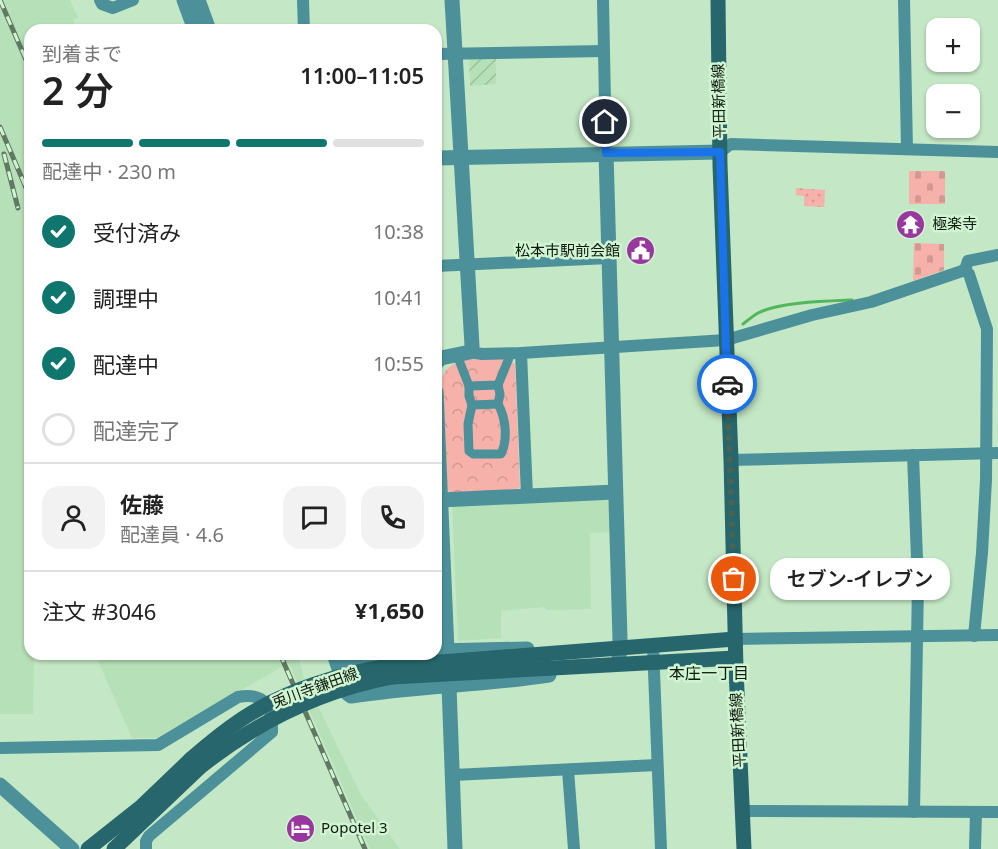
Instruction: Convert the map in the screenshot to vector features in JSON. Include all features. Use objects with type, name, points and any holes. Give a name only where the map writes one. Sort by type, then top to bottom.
[{"type":"main road","name":"平田新橋線","points":[[718,0],[720,152],[731,460],[735,658],[744,849]]},
{"type":"main road","name":"兎川寺鎌田線","points":[[88,849],[195,764],[253,729],[294,708],[353,686],[392,665],[735,639]]},
{"type":"main road","name":"兎川寺鎌田線","points":[[392,665],[575,668],[735,658]]},
{"type":"main road","name":"兎川寺鎌田線","points":[[114,849],[195,764]]},
{"type":"street","points":[[100,0],[102,4],[113,8],[133,0]]},
{"type":"street","points":[[184,0],[193,24]]},
{"type":"street","points":[[198,0],[206,24]]},
{"type":"street","points":[[303,0],[304,24]]},
{"type":"street","points":[[452,0],[472,346],[465,356],[472,405],[468,424],[469,451],[473,454],[501,453],[504,447],[504,419],[498,405],[500,394],[498,385],[509,358]]},
{"type":"street","points":[[603,0],[618,664]]},
{"type":"street","points":[[904,0],[907,149]]},
{"type":"street","points":[[442,54],[603,51]]},
{"type":"street","points":[[442,158],[720,152],[731,144],[998,152]]},
{"type":"street","points":[[974,636],[992,453],[987,330],[966,268],[968,261],[998,255]]},
{"type":"street","points":[[442,266],[609,258]]},
{"type":"street","points":[[442,359],[482,354],[726,340],[812,315],[871,302],[966,268]]},
{"type":"street","points":[[521,353],[527,496]]},
{"type":"street","points":[[469,386],[498,385]]},
{"type":"street","points":[[472,405],[498,405]]},
{"type":"street","points":[[731,460],[992,453]]},
{"type":"street","points":[[912,455],[918,584],[914,812]]},
{"type":"street","points":[[442,500],[615,492]]},
{"type":"street","points":[[735,639],[998,636]]},
{"type":"street","points":[[653,646],[661,849]]},
{"type":"street","points":[[442,651],[532,648],[566,651]]},
{"type":"street","points":[[342,660],[347,693],[351,696],[543,675],[575,668]]},
{"type":"street","points":[[361,660],[392,665]]},
{"type":"street","points":[[449,686],[455,849]]},
{"type":"street","points":[[0,748],[158,746],[238,697],[250,695],[264,701],[271,711],[272,732],[149,836],[146,849]]},
{"type":"street","points":[[453,775],[657,765]]},
{"type":"street","points":[[568,770],[574,849]]},
{"type":"street","points":[[0,785],[72,849]]},
{"type":"street","points":[[742,811],[998,812]]},
{"type":"street","points":[[975,849],[976,812]]},
{"type":"shaded area","points":[[0,0],[70,0],[78,18],[73,20],[75,24],[24,24],[24,660],[34,660],[33,714],[0,714]]},
{"type":"shaded area","points":[[469,57],[496,57],[496,84],[470,86]]},
{"type":"shaded area","points":[[606,497],[609,503],[611,532],[590,533],[591,609],[547,610],[545,607],[501,611],[501,638],[458,641],[452,504]]},
{"type":"shaded area","points":[[98,660],[299,660],[303,675],[361,795],[400,849],[370,849],[289,663],[156,738],[132,738]]},
{"type":"green space","points":[[909,171],[945,171],[945,204],[909,204]]},
{"type":"green space","points":[[796,188],[825,190],[824,207],[804,206],[804,196],[796,195]]},
{"type":"green space","points":[[914,243],[944,244],[944,270],[913,281]]},
{"type":"green space","points":[[481,358],[510,359],[515,364],[520,487],[514,491],[452,494],[446,489],[442,378],[446,370],[461,361]]},
{"type":"waterway","points":[[743,324],[758,313],[778,306],[852,300]]},
{"type":"railway","points":[[0,0],[24,55]]},
{"type":"railway","points":[[0,127],[24,183]]},
{"type":"railway","points":[[4,154],[18,208]]},
{"type":"railway","points":[[283,660],[365,849]]},
{"type":"way so far","points":[[727,384],[734,579]]},
{"type":"place","name":"極楽寺","points":[[911,224]]},
{"type":"place","name":"松本市駅前会館","points":[[641,251]]},
{"type":"place","name":"セブン-イレブン","points":[[734,579]]},
{"type":"place","name":"Popotel 3","points":[[300,828]]},
{"type":"district","name":"本庄一丁目","points":[[709,673]]},
{"type":"route","points":[[605,122],[606,153],[720,152],[727,384]]}]
